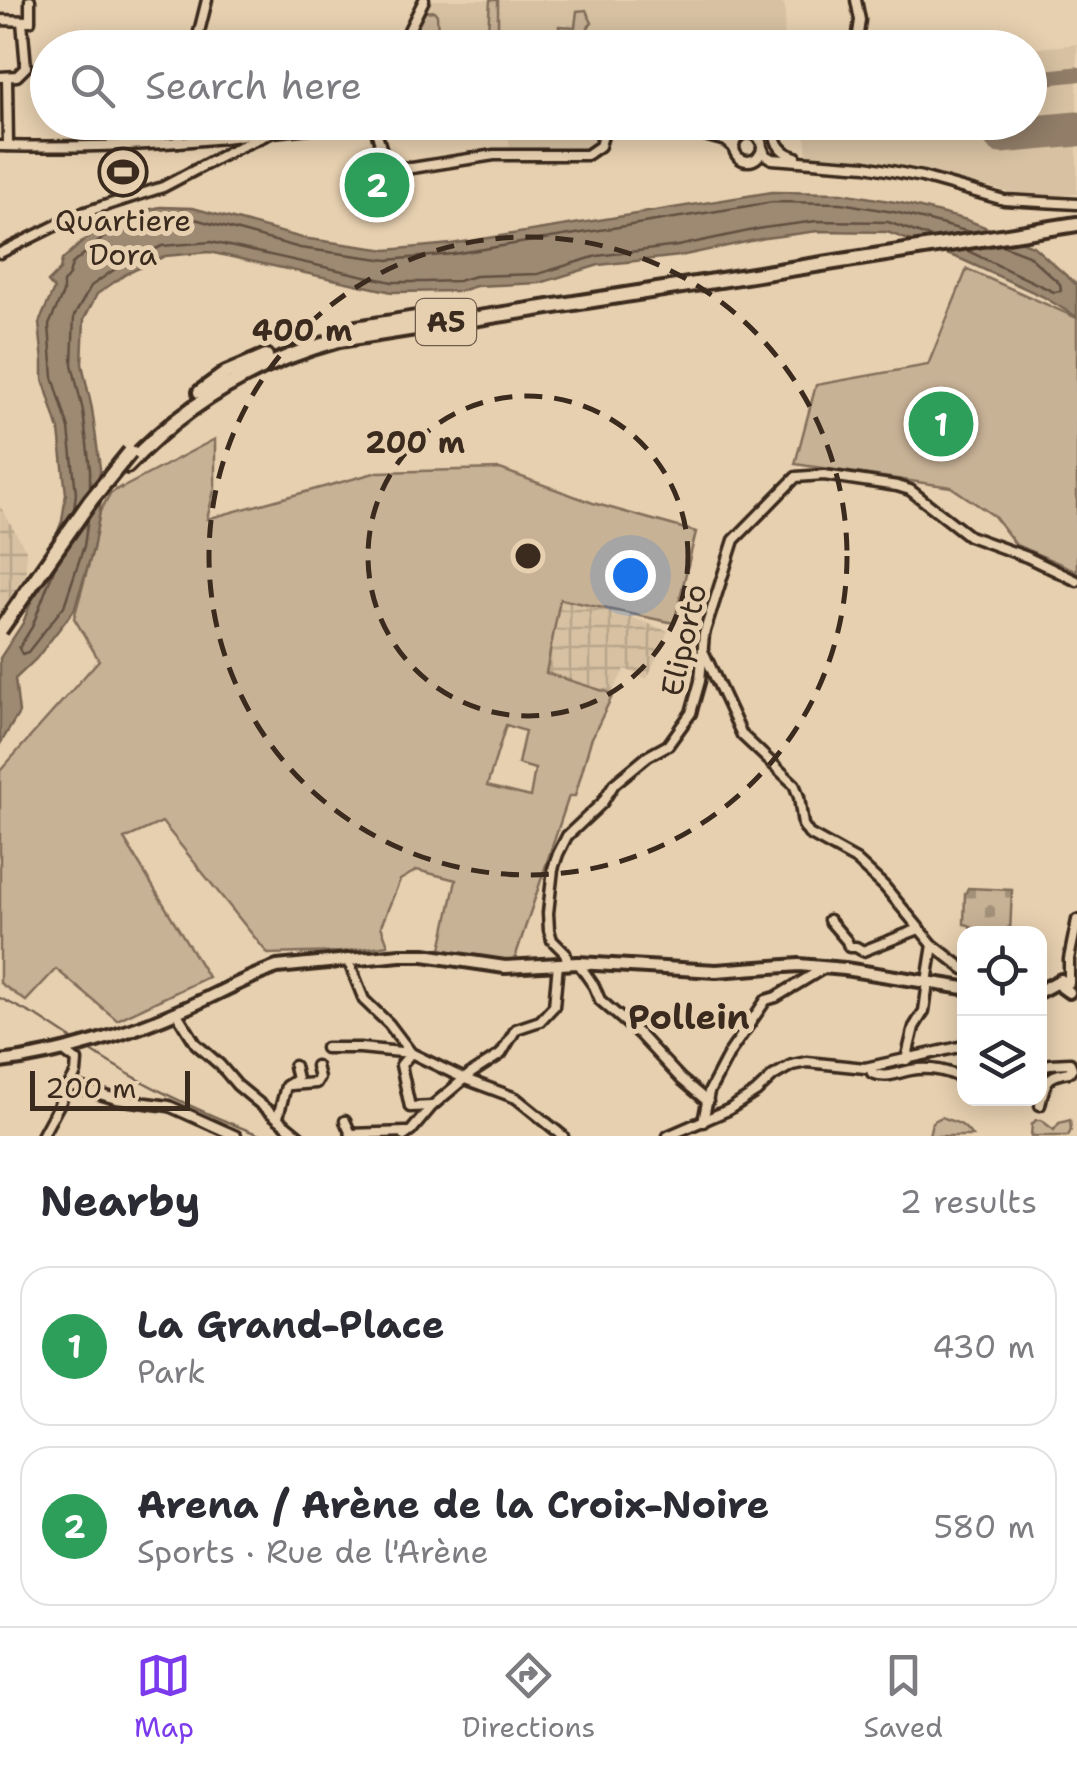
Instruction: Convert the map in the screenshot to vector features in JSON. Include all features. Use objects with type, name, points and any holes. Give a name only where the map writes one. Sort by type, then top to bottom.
[{"type":"highway","name":"A5","points":[[800,262],[1077,216]]},
{"type":"highway","name":"A5","points":[[0,630],[91,500],[174,412],[226,373],[289,347],[389,321],[1077,224]]},
{"type":"highway","name":"A5","points":[[0,642],[129,459]]},
{"type":"main road","points":[[0,1062],[90,1042],[176,1012],[277,967],[348,960],[412,955],[506,967],[568,964],[716,971],[780,964],[828,966],[957,987]]},
{"type":"street","points":[[30,0],[26,67],[20,74],[4,76],[4,146],[197,140]]},
{"type":"street","points":[[200,30],[207,0]]},
{"type":"street","points":[[409,30],[424,0]]},
{"type":"street","points":[[855,2],[859,30]]},
{"type":"street","points":[[0,20],[26,21]]},
{"type":"street","points":[[0,253],[79,214],[163,187],[255,140]]},
{"type":"street","points":[[378,140],[390,163],[399,168],[494,155],[587,155],[602,140]]},
{"type":"street","points":[[726,140],[736,144],[741,159],[827,162]]},
{"type":"street","points":[[736,144],[739,140]]},
{"type":"street","points":[[759,140],[772,159],[866,166],[1004,200],[1077,202]]},
{"type":"street","points":[[754,160],[760,156],[766,140]]},
{"type":"street","points":[[776,140],[787,154],[810,161]]},
{"type":"street","name":"Eliporto","points":[[708,1102],[600,1000],[594,986],[568,964],[566,953],[552,940],[548,914],[553,869],[566,836],[602,803],[614,784],[668,745],[691,714],[700,681],[704,634],[734,540],[796,477],[824,475],[910,490],[969,536],[1028,557],[1077,581]]},
{"type":"street","points":[[704,653],[742,735],[794,784],[809,834],[856,860],[884,886],[933,945],[957,964]]},
{"type":"street","points":[[829,920],[849,947],[863,951],[918,929]]},
{"type":"street","points":[[1068,988],[1077,920]]},
{"type":"street","points":[[906,1060],[914,1027],[924,1011],[933,945]]},
{"type":"street","points":[[348,960],[364,1000],[411,1053]]},
{"type":"street","points":[[346,1121],[351,1134],[407,1134],[432,1106],[501,1054],[516,1030],[540,1021],[554,1006],[568,964]]},
{"type":"street","points":[[703,1122],[708,1092],[766,1000],[828,966]]},
{"type":"street","points":[[176,1012],[196,1044],[237,1085],[299,1136]]},
{"type":"street","points":[[42,1136],[76,1073],[77,1061],[66,1048]]},
{"type":"street","points":[[326,1048],[411,1053],[525,1104],[563,1136]]},
{"type":"street","points":[[668,1136],[728,1110],[792,1065],[808,1062],[870,1068],[957,1048]]},
{"type":"street","points":[[411,1053],[401,1065],[410,1107],[432,1106]]},
{"type":"street","points":[[1047,1065],[1070,1062],[1072,1068],[1055,1074],[1047,1083]]},
{"type":"street","points":[[278,1117],[286,1086],[297,1078],[294,1066]]},
{"type":"street","points":[[286,1086],[316,1083],[316,1066]]},
{"type":"street","points":[[870,1068],[884,1078],[919,1069],[957,1074]]},
{"type":"street","points":[[70,1085],[116,1098],[169,1106],[236,1136]]},
{"type":"shaded area","points":[[427,0],[779,0],[785,6],[784,30],[413,30]]},
{"type":"shaded area","points":[[1077,44],[1077,194],[1035,198],[921,171],[807,156],[806,140],[1047,140],[1047,47]]},
{"type":"shaded area","points":[[509,140],[598,140],[584,152],[510,151]]},
{"type":"shaded area","points":[[0,506],[26,550],[26,571],[25,579],[0,617]]},
{"type":"shaded area","points":[[560,598],[620,613],[668,631],[647,679],[625,669],[611,694],[545,672]]},
{"type":"green space","points":[[490,0],[498,0],[498,30],[488,30]]},
{"type":"green space","points":[[586,10],[592,23],[588,30],[559,30],[559,26],[575,27],[577,11]]},
{"type":"green space","points":[[434,11],[438,30],[414,30],[425,12]]},
{"type":"green space","points":[[967,269],[1077,318],[1077,571],[1016,545],[994,516],[951,487],[795,464],[816,385],[928,365]]},
{"type":"green space","points":[[215,439],[215,487],[207,519],[378,472],[500,469],[593,503],[696,532],[674,623],[560,599],[546,673],[613,694],[591,740],[575,796],[569,796],[513,964],[441,949],[456,880],[417,870],[400,880],[381,926],[388,945],[341,952],[268,954],[162,822],[124,839],[208,977],[117,1020],[56,969],[26,1001],[0,983],[0,771],[99,660],[74,618],[100,511],[110,494],[122,486],[120,489]],"holes":[[[506,725],[525,731],[518,764],[535,769],[530,797],[487,786]]]},
{"type":"green space","points":[[968,888],[1012,890],[1010,926],[964,924]]},
{"type":"green space","points":[[942,1117],[961,1125],[972,1136],[929,1136],[932,1122]]},
{"type":"green space","points":[[1036,1120],[1054,1130],[1059,1123],[1070,1120],[1071,1130],[1068,1136],[1031,1136]]},
{"type":"water","points":[[772,192],[842,193],[901,203],[967,220],[1033,246],[1077,285],[1077,317],[1042,296],[963,260],[887,232],[818,231],[765,238],[680,256],[599,265],[540,283],[476,286],[460,291],[392,292],[209,252],[165,256],[126,274],[97,294],[84,319],[82,364],[100,468],[100,511],[93,549],[74,610],[15,679],[19,713],[0,744],[0,658],[23,623],[62,521],[66,494],[59,430],[43,379],[39,323],[54,289],[48,282],[60,270],[62,260],[97,229],[127,215],[160,207],[193,208],[302,238],[387,250],[451,244]]},
{"type":"waterway","points":[[0,998],[78,1043]]},
{"type":"waterway","points":[[85,1047],[171,1096],[262,1136]]},
{"type":"taxiway","points":[[1047,77],[1077,74]]},
{"type":"runway","points":[[1047,132],[1077,129]]},
{"type":"place","name":"Quartiere Dora","points":[[123,172]]},
{"type":"place","name":"Arena / Arène de la Croix-Noire","points":[[377,185]]},
{"type":"place","name":"La Grand-Place","points":[[941,424]]},
{"type":"district","name":"Pollein","points":[[689,1017]]}]
